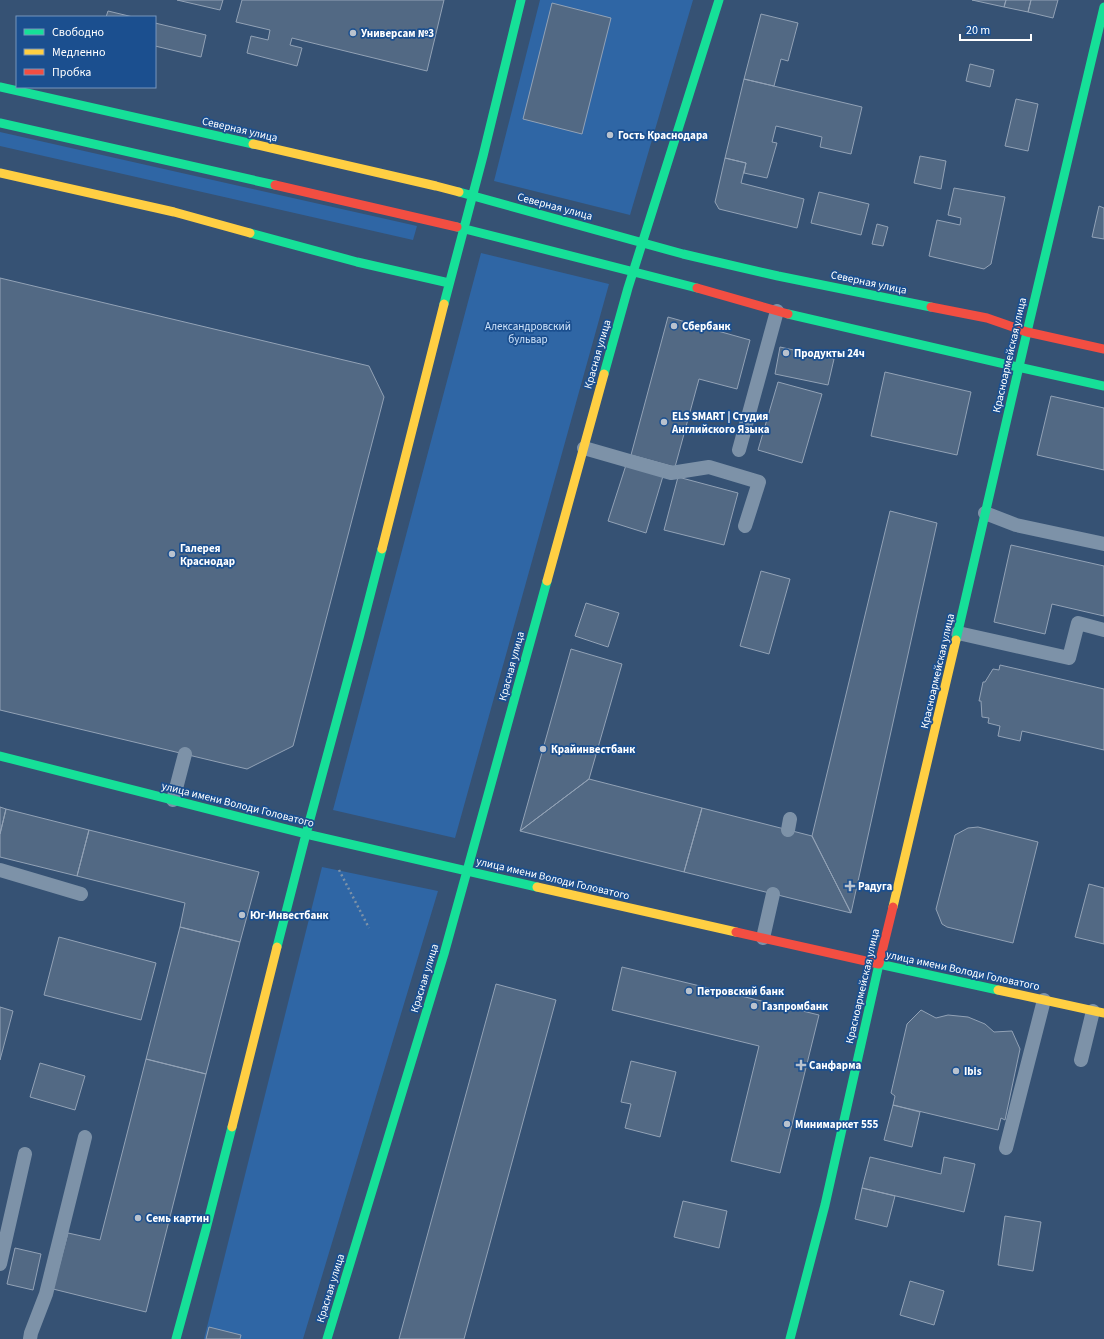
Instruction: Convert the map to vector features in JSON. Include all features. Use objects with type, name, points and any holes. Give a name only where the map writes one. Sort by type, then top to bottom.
[{"type":"main road","points":[[176,1339],[206,1229],[306,834],[361,630],[463,228],[483,156],[521,0]]},
{"type":"main road","name":"Красная улица","points":[[327,1339],[444,954],[633,272],[719,0]]},
{"type":"main road","name":"Красноармейская улица","points":[[790,1339],[824,1205],[879,964],[958,633],[1018,367],[1104,7]]},
{"type":"main road","name":"Северная улица","points":[[0,87],[423,182],[683,254],[778,276],[987,318],[1027,332],[1104,349]]},
{"type":"main road","points":[[0,123],[463,228],[777,311],[1104,386]]},
{"type":"main road","points":[[0,173],[174,212],[356,262],[449,283]]},
{"type":"main road","name":"улица имени Володи Головатого","points":[[0,756],[306,834],[763,938],[1098,1012]]},
{"type":"lane","points":[[739,450],[777,311]]},
{"type":"lane","points":[[584,448],[671,473],[709,467],[759,482],[745,526]]},
{"type":"lane","points":[[985,514],[1016,525],[1104,544]]},
{"type":"lane","points":[[958,633],[1069,658],[1078,623],[1104,630]]},
{"type":"lane","points":[[173,800],[185,754]]},
{"type":"lane","points":[[0,870],[81,894]]},
{"type":"lane","points":[[763,938],[774,894]]},
{"type":"lane","points":[[1006,1148],[1044,1000]]},
{"type":"lane","points":[[1081,1060],[1098,1012]]},
{"type":"lane","points":[[30,1339],[31,1332],[46,1294],[85,1136]]},
{"type":"lane","points":[[0,1264],[25,1154]]},
{"type":"path","points":[[339,870],[368,928]]},
{"type":"green space","points":[[540,0],[693,0],[630,215],[494,181]]},
{"type":"green space","points":[[0,132],[417,226],[413,240],[0,146]]},
{"type":"green space","name":"Александровский бульвар","points":[[481,253],[609,284],[455,838],[333,810]]},
{"type":"green space","points":[[322,867],[438,891],[303,1339],[204,1339]]},
{"type":"building","points":[[177,0],[223,0],[220,10]]},
{"type":"building","name":"Универсам №3","points":[[242,0],[444,0],[427,71],[292,38],[290,45],[302,48],[297,66],[247,53],[251,36],[268,40],[270,30],[236,22]]},
{"type":"building","points":[[972,0],[1006,0],[1004,7]]},
{"type":"building","points":[[1006,0],[1031,0],[1028,12],[1004,7]]},
{"type":"building","points":[[1031,0],[1058,0],[1053,18],[1028,12]]},
{"type":"building","points":[[552,3],[611,18],[582,134],[523,119]]},
{"type":"building","points":[[108,11],[129,16],[106,16]]},
{"type":"building","points":[[761,14],[798,23],[788,61],[781,59],[774,86],[744,79]]},
{"type":"building","points":[[156,23],[206,35],[201,57],[156,46]]},
{"type":"building","points":[[970,64],[994,70],[990,87],[966,81]]},
{"type":"building","points":[[744,79],[862,107],[851,154],[820,147],[822,137],[776,126],[772,142],[777,143],[767,178],[744,173],[746,163],[725,158]]},
{"type":"building","points":[[1016,99],[1038,104],[1028,151],[1005,146]]},
{"type":"building","points":[[920,156],[946,161],[941,189],[914,183]]},
{"type":"building","points":[[725,158],[746,163],[741,183],[804,199],[797,228],[719,209],[715,202]]},
{"type":"building","points":[[954,188],[1005,197],[991,264],[984,269],[929,256],[937,220],[960,225],[961,218],[948,215]]},
{"type":"building","points":[[819,192],[869,204],[861,235],[811,223]]},
{"type":"building","points":[[1099,206],[1104,208],[1104,239],[1092,237]]},
{"type":"building","points":[[877,224],[888,227],[883,246],[872,244]]},
{"type":"building","name":"Галерея Краснодар","points":[[0,278],[369,366],[384,397],[293,746],[247,769],[0,710]]},
{"type":"building","name":"ELS SMART | Студия Английского Языка","points":[[668,317],[750,340],[737,389],[699,379],[675,467],[631,455]]},
{"type":"building","points":[[780,347],[834,359],[828,385],[775,374]]},
{"type":"building","points":[[885,372],[971,392],[957,455],[871,436]]},
{"type":"building","points":[[778,382],[822,394],[802,463],[758,450]]},
{"type":"building","points":[[1051,396],[1104,408],[1104,470],[1037,455]]},
{"type":"building","points":[[626,465],[663,476],[646,533],[608,521]]},
{"type":"building","points":[[678,477],[738,493],[724,545],[664,530]]},
{"type":"building","points":[[890,511],[937,523],[851,913],[812,836]]},
{"type":"building","points":[[1011,545],[1104,566],[1104,616],[1052,604],[1045,634],[994,622]]},
{"type":"building","points":[[761,571],[790,579],[769,654],[740,646]]},
{"type":"building","points":[[586,603],[619,613],[608,647],[575,636]]},
{"type":"building","points":[[571,649],[622,664],[589,779],[520,831]]},
{"type":"building","points":[[1000,665],[1104,689],[1104,750],[1022,731],[1020,741],[998,736],[1000,726],[988,723],[989,718],[982,717],[981,701],[979,701],[983,682],[985,682],[993,669],[999,670]]},
{"type":"building","points":[[589,779],[702,808],[684,872],[520,831]]},
{"type":"building","points":[[0,807],[6,809],[0,834]]},
{"type":"building","points":[[702,808],[812,836],[851,913],[684,872]]},
{"type":"building","points":[[6,809],[89,830],[77,876],[0,857],[0,834]]},
{"type":"building","points":[[978,827],[1038,842],[1013,943],[947,927],[942,924],[936,909],[955,835],[968,828]]},
{"type":"building","points":[[89,830],[259,872],[240,942],[180,927],[185,903],[77,876]]},
{"type":"building","points":[[1089,884],[1104,888],[1104,944],[1075,937]]},
{"type":"building","points":[[180,927],[240,942],[206,1074],[146,1059]]},
{"type":"building","points":[[59,937],[156,963],[141,1020],[44,995]]},
{"type":"building","points":[[622,967],[819,1015],[780,1173],[731,1161],[759,1046],[612,1010]]},
{"type":"building","points":[[496,984],[556,1000],[464,1339],[399,1339]]},
{"type":"building","points":[[0,1007],[13,1011],[0,1060]]},
{"type":"building","name":"Ibis","points":[[921,1010],[936,1018],[948,1015],[968,1017],[985,1024],[994,1032],[1012,1031],[1020,1049],[1005,1120],[1001,1118],[998,1130],[893,1105],[895,1096],[891,1093],[907,1024]]},
{"type":"building","points":[[146,1059],[206,1074],[146,1312],[53,1289],[68,1233],[100,1240]]},
{"type":"building","points":[[631,1061],[676,1072],[660,1137],[625,1128],[631,1104],[621,1102]]},
{"type":"building","points":[[40,1063],[85,1076],[75,1110],[30,1097]]},
{"type":"building","points":[[893,1105],[920,1112],[912,1147],[884,1140]]},
{"type":"building","points":[[870,1157],[941,1174],[944,1157],[975,1164],[964,1212],[862,1188]]},
{"type":"building","points":[[862,1188],[895,1196],[887,1227],[855,1219]]},
{"type":"building","points":[[683,1201],[727,1211],[719,1248],[674,1237]]},
{"type":"building","points":[[1005,1216],[1041,1222],[1033,1271],[998,1265]]},
{"type":"building","points":[[15,1248],[41,1254],[33,1290],[7,1284]]},
{"type":"building","points":[[910,1281],[944,1291],[934,1325],[900,1315]]},
{"type":"building","points":[[209,1327],[241,1335],[240,1339],[206,1339]]},
{"type":"traffic: fast","points":[[444,304],[483,156],[521,0]]},
{"type":"traffic: fast","points":[[604,374],[628,288],[719,0]]},
{"type":"traffic: fast","points":[[1027,332],[1104,7]]},
{"type":"traffic: fast","points":[[0,87],[253,144]]},
{"type":"traffic: fast","points":[[0,123],[275,185]]},
{"type":"traffic: fast","points":[[459,192],[683,254],[778,276],[931,307]]},
{"type":"traffic: fast","points":[[457,227],[697,288]]},
{"type":"traffic: fast","points":[[250,233],[357,262],[449,283]]},
{"type":"traffic: fast","points":[[788,314],[1018,367]]},
{"type":"traffic: fast","points":[[956,640],[1027,332]]},
{"type":"traffic: fast","points":[[1018,367],[1104,386]]},
{"type":"traffic: fast","points":[[382,549],[306,834],[537,887]]},
{"type":"traffic: fast","points":[[467,871],[547,581]]},
{"type":"traffic: fast","points":[[0,756],[306,834],[277,947]]},
{"type":"traffic: fast","points":[[327,1339],[444,954],[467,871]]},
{"type":"traffic: fast","points":[[790,1339],[825,1205],[879,964],[998,990]]},
{"type":"traffic: fast","points":[[176,1339],[232,1127]]},
{"type":"traffic: slow","points":[[253,144],[459,192]]},
{"type":"traffic: slow","points":[[0,173],[174,212],[250,233]]},
{"type":"traffic: slow","points":[[382,549],[444,304]]},
{"type":"traffic: slow","points":[[547,581],[604,374]]},
{"type":"traffic: slow","points":[[893,907],[956,640]]},
{"type":"traffic: slow","points":[[537,887],[736,932]]},
{"type":"traffic: slow","points":[[232,1127],[277,947]]},
{"type":"traffic: slow","points":[[998,990],[1104,1013]]},
{"type":"traffic: jam","points":[[275,185],[457,227]]},
{"type":"traffic: jam","points":[[697,288],[788,314]]},
{"type":"traffic: jam","points":[[931,307],[987,318],[1027,332],[1104,349]]},
{"type":"traffic: jam","points":[[736,932],[879,964],[893,907]]},
{"type":"place","name":"Универсам №3","points":[[353,33]]},
{"type":"place","name":"Гость Краснодара","points":[[610,135]]},
{"type":"place","name":"Сбербанк","points":[[674,326]]},
{"type":"place","name":"Продукты 24ч","points":[[786,353]]},
{"type":"place","name":"ELS SMART | Студия Английского Языка","points":[[664,422]]},
{"type":"place","name":"Галерея Краснодар","points":[[172,554]]},
{"type":"place","name":"Крайинвестбанк","points":[[543,749]]},
{"type":"place","name":"Радуга","points":[[850,886]]},
{"type":"place","name":"Юг-Инвестбанк","points":[[242,915]]},
{"type":"place","name":"Петровский банк","points":[[689,991]]},
{"type":"place","name":"Газпромбанк","points":[[754,1006]]},
{"type":"place","name":"Санфарма","points":[[801,1065]]},
{"type":"place","name":"Ibis","points":[[956,1071]]},
{"type":"place","name":"Минимаркет 555","points":[[787,1124]]},
{"type":"place","name":"Семь картин","points":[[138,1218]]}]
